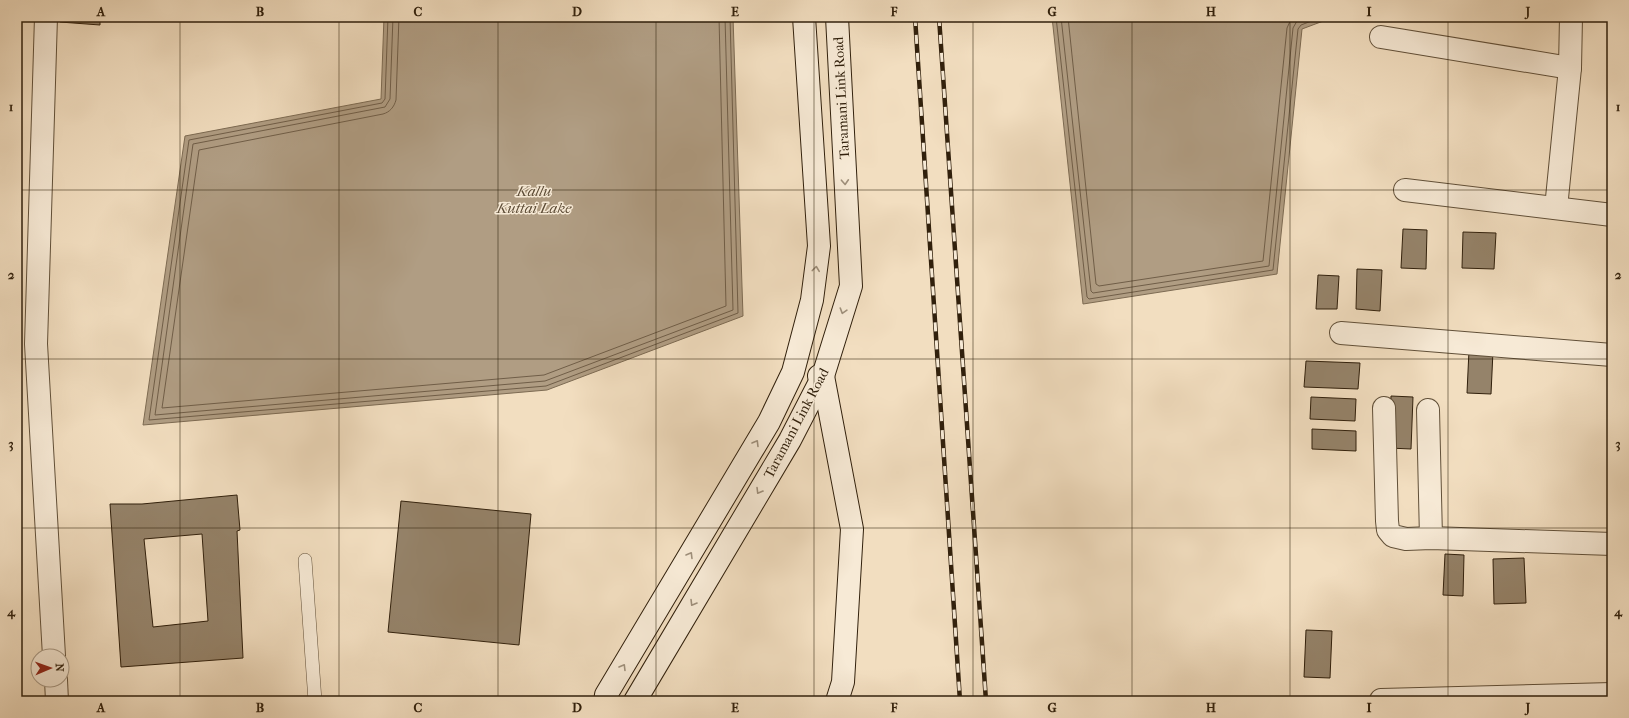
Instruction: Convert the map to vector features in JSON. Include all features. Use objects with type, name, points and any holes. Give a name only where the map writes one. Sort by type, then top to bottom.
[{"type":"street","points":[[46,17],[36,344],[54,648]]},
{"type":"street","name":"Taramani Link Road","points":[[605,701],[610,688],[769,422],[793,372],[812,300],[819,246],[804,17]]},
{"type":"street","name":"Taramani Link Road","points":[[635,701],[790,440],[823,376],[851,286],[837,17]]},
{"type":"street","points":[[1556,208],[1570,68],[1571,17]]},
{"type":"street","points":[[1381,37],[1570,68]]},
{"type":"street","points":[[1405,190],[1612,215]]},
{"type":"street","points":[[1341,333],[1612,355]]},
{"type":"street","points":[[793,372],[823,376],[852,529],[843,682],[837,701]]},
{"type":"street","points":[[1384,408],[1388,530],[1398,539],[1431,538],[1612,544]]},
{"type":"street","points":[[1428,410],[1431,538]]},
{"type":"street","points":[[56,688],[57,701]]},
{"type":"street","points":[[1381,700],[1612,694]]},
{"type":"lane","points":[[305,560],[315,701]]},
{"type":"water","name":"Kallu Kuttai Lake","points":[[384,17],[733,17],[743,316],[547,390],[143,425],[185,136],[381,99]]},
{"type":"water","points":[[1052,17],[1334,17],[1302,29],[1277,274],[1083,304]]},
{"type":"building","points":[[60,17],[100,17],[100,25],[60,22]]},
{"type":"building","points":[[1403,229],[1427,230],[1426,269],[1401,268]]},
{"type":"building","points":[[1463,232],[1496,233],[1494,269],[1462,268]]},
{"type":"building","points":[[1357,269],[1382,270],[1380,311],[1356,309]]},
{"type":"building","points":[[1318,275],[1339,276],[1337,309],[1316,309]]},
{"type":"building","points":[[1469,350],[1493,351],[1491,394],[1467,393]]},
{"type":"building","points":[[1306,361],[1360,363],[1358,389],[1304,387]]},
{"type":"building","points":[[1391,396],[1413,397],[1411,449],[1389,448]]},
{"type":"building","points":[[1311,397],[1356,399],[1355,421],[1310,419]]},
{"type":"building","points":[[1312,429],[1356,431],[1356,451],[1312,449]]},
{"type":"building","points":[[237,495],[240,530],[237,531],[243,658],[121,667],[110,504],[142,504]],"holes":[[[202,534],[208,621],[153,627],[144,539]]]},
{"type":"building","points":[[401,501],[531,514],[519,645],[388,632]]},
{"type":"building","points":[[1445,554],[1464,555],[1463,596],[1443,595]]},
{"type":"building","points":[[1524,558],[1526,603],[1494,604],[1493,559]]},
{"type":"building","points":[[1306,630],[1332,631],[1330,678],[1304,677]]},
{"type":"railway","points":[[915,17],[960,701]]},
{"type":"railway","points":[[939,17],[986,701]]}]
